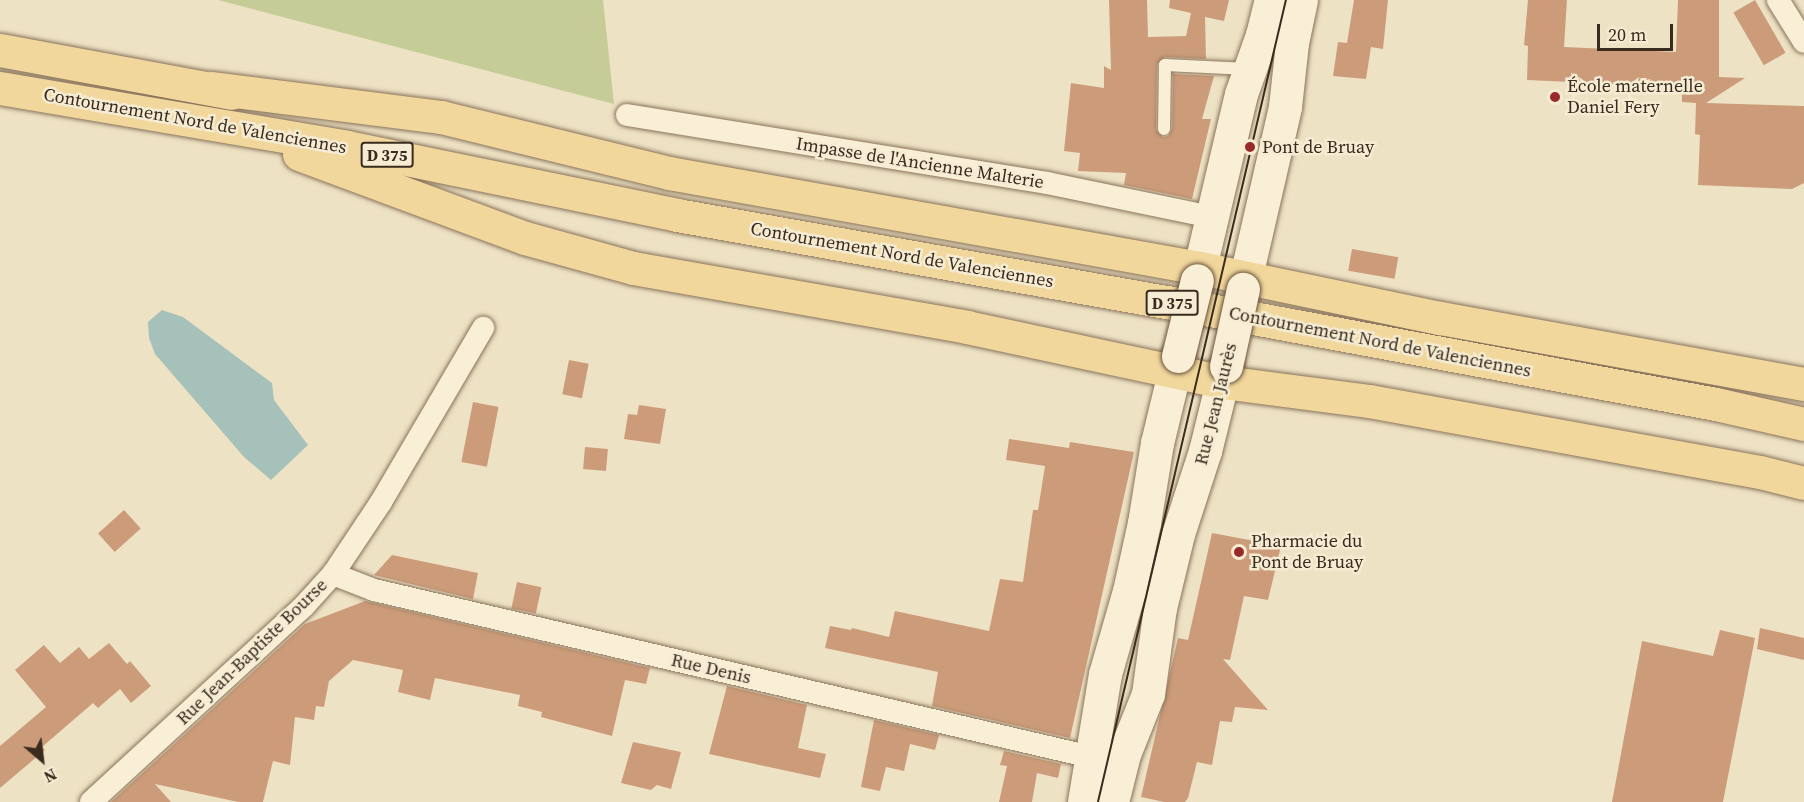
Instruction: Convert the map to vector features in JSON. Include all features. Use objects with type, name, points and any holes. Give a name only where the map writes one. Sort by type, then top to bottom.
[{"type":"main road","points":[[1084,802],[1105,674],[1134,568],[1157,443],[1243,88],[1263,35],[1271,0]]},
{"type":"main road","name":"Rue Jean Jaurès","points":[[1112,802],[1124,754],[1148,694],[1162,597],[1178,534],[1206,451],[1225,374],[1286,108],[1292,43],[1301,0]]},
{"type":"main road","points":[[0,48],[211,88],[341,120],[540,186]]},
{"type":"main road","name":"Contournement Nord de Valenciennes","points":[[0,88],[347,147],[677,215],[1167,302],[1716,404],[1804,424]]},
{"type":"main road","points":[[211,88],[441,117],[669,173],[1245,283],[1804,384]]},
{"type":"main road","points":[[233,128],[405,194],[571,253],[633,268],[1177,364],[1760,472],[1804,483]]},
{"type":"street","points":[[1778,0],[1804,42]]},
{"type":"street","name":"Impasse de l'Ancienne Malterie","points":[[627,115],[1047,183],[1212,217]]},
{"type":"street","name":"Rue Jean-Baptiste Bourse","points":[[91,802],[304,606],[333,574],[386,495],[483,328]]},
{"type":"street","name":"Rue Denis","points":[[333,574],[374,590],[1091,757]]},
{"type":"lane","points":[[1164,129],[1165,65],[1250,69]]},
{"type":"green space","points":[[218,0],[603,0],[614,104]]},
{"type":"water","points":[[162,310],[183,317],[272,383],[274,400],[308,445],[271,480],[244,457],[155,354],[149,338],[148,322]]},
{"type":"building","points":[[1109,0],[1147,0],[1148,37],[1186,36],[1191,13],[1169,8],[1170,0],[1229,0],[1224,21],[1205,17],[1206,59],[1165,57],[1157,64],[1156,129],[1163,137],[1168,136],[1172,129],[1173,74],[1214,76],[1202,119],[1211,119],[1192,199],[1124,185],[1126,173],[1078,171],[1080,153],[1064,151],[1071,83],[1104,88],[1104,66],[1111,70]]},
{"type":"building","points":[[1354,0],[1388,0],[1383,49],[1371,47],[1366,79],[1333,76],[1338,42],[1347,43]]},
{"type":"building","points":[[1528,0],[1567,0],[1564,47],[1676,52],[1678,0],[1719,0],[1719,77],[1745,78],[1706,103],[1804,106],[1804,183],[1792,189],[1698,185],[1700,135],[1695,134],[1696,103],[1682,102],[1682,87],[1527,80],[1528,46],[1524,45]]},
{"type":"building","points":[[1755,0],[1786,53],[1764,65],[1733,12]]},
{"type":"building","points":[[1352,249],[1398,257],[1394,279],[1348,271]]},
{"type":"building","points":[[569,360],[589,364],[582,398],[562,394]]},
{"type":"building","points":[[473,402],[499,407],[487,467],[461,462]]},
{"type":"building","points":[[639,405],[666,409],[660,444],[624,439],[628,414],[637,415]]},
{"type":"building","points":[[1009,439],[1069,448],[1070,442],[1134,452],[1070,738],[932,706],[938,672],[825,648],[830,626],[851,630],[852,628],[889,637],[895,611],[989,631],[1000,579],[1023,582],[1033,510],[1038,510],[1045,466],[1006,460]]},
{"type":"building","points":[[585,447],[608,449],[606,471],[583,469]]},
{"type":"building","points":[[124,510],[141,529],[115,552],[98,533]]},
{"type":"building","points":[[1212,533],[1281,546],[1268,600],[1244,596],[1230,660],[1223,659],[1268,710],[1235,707],[1232,722],[1220,721],[1212,765],[1197,762],[1185,802],[1164,802],[1141,797],[1178,638],[1188,640]]},
{"type":"building","points":[[392,555],[478,573],[473,599],[374,575]]},
{"type":"building","points":[[517,582],[541,587],[536,614],[511,608]]},
{"type":"building","points":[[365,601],[650,668],[646,684],[625,680],[612,736],[541,717],[542,712],[518,706],[520,695],[435,678],[430,700],[398,692],[403,670],[353,660],[329,681],[324,707],[316,706],[314,720],[295,717],[290,765],[273,761],[263,802],[238,802],[155,784],[171,802],[111,802],[305,624]]},
{"type":"building","points":[[1760,628],[1804,638],[1804,660],[1757,649]]},
{"type":"building","points":[[1720,630],[1755,638],[1723,802],[1612,802],[1642,641],[1713,656]]},
{"type":"building","points":[[109,643],[127,664],[130,661],[151,686],[131,703],[120,689],[98,708],[93,703],[42,747],[45,750],[0,788],[0,746],[46,707],[15,670],[44,645],[60,663],[79,647],[89,659]]},
{"type":"building","points":[[727,686],[807,705],[798,748],[826,754],[820,778],[709,754]]},
{"type":"building","points":[[874,720],[939,735],[935,750],[910,744],[904,771],[886,767],[880,791],[861,787]]},
{"type":"building","points":[[633,742],[681,752],[671,789],[657,785],[651,790],[621,783]]},
{"type":"building","points":[[1004,751],[1061,764],[1058,778],[1037,773],[1032,802],[999,802],[1007,766],[1000,765]]},
{"type":"tram line","points":[[1098,802],[1286,0]]},
{"type":"place","name":"École maternelle Daniel Fery","points":[[1555,97]]},
{"type":"place","name":"Pont de Bruay","points":[[1250,147]]},
{"type":"place","name":"Pharmacie du Pont de Bruay","points":[[1239,552]]}]
